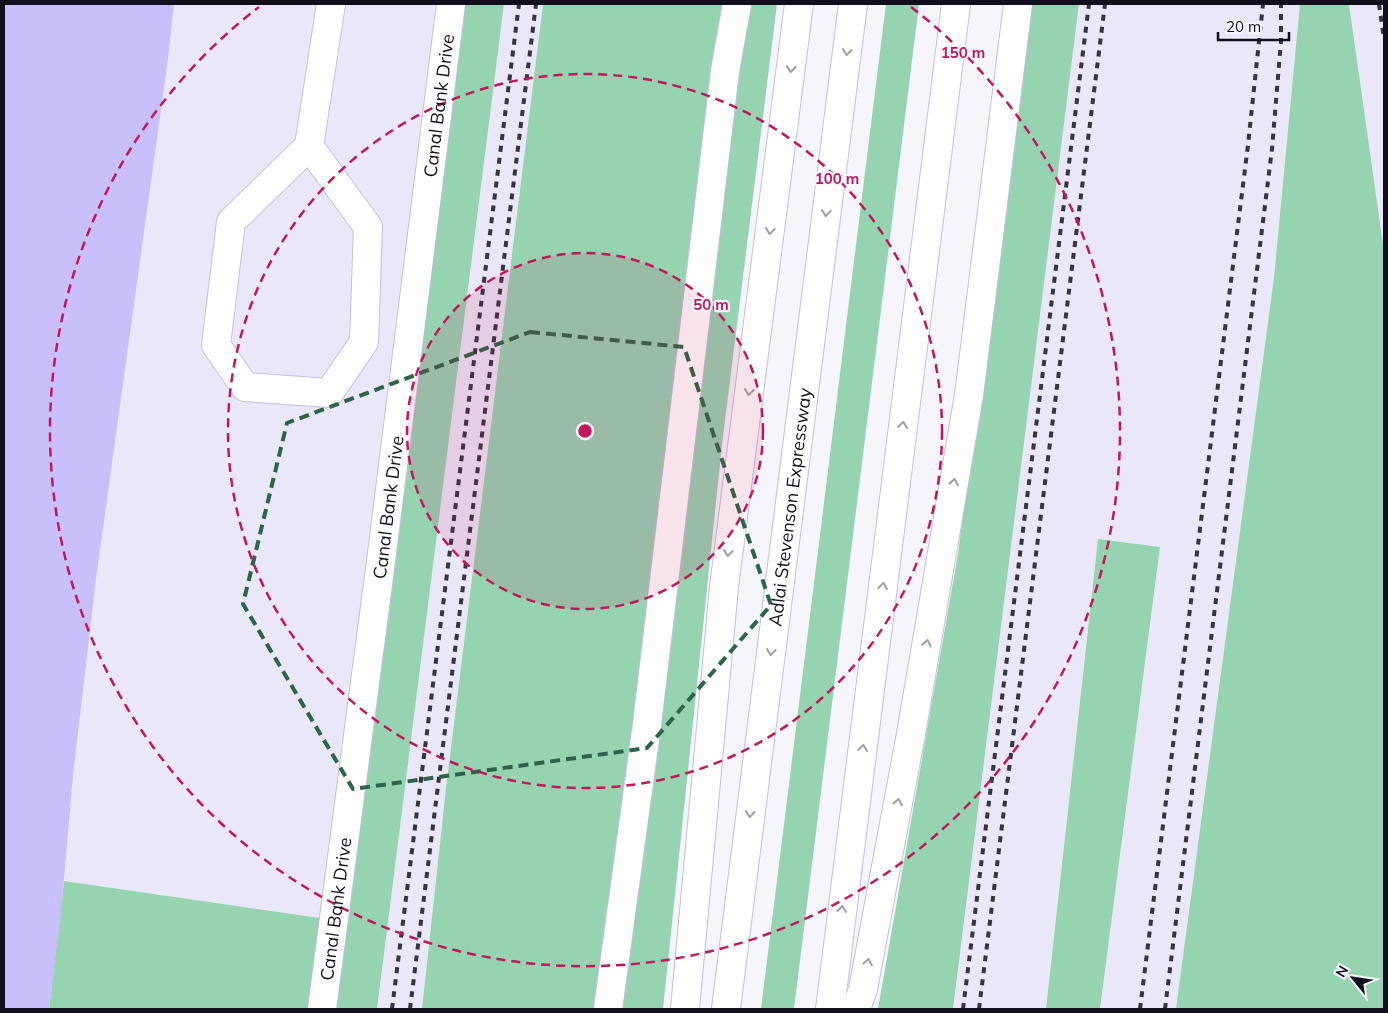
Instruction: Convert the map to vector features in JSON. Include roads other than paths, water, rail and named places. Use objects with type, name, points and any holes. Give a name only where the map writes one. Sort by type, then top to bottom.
[{"type":"main road","points":[[309,146],[368,226],[364,342],[329,393],[245,388],[216,345],[231,222],[309,146],[331,4]]},
{"type":"main road","name":"Canal Bank Drive","points":[[322,1009],[384,542],[451,4]]},
{"type":"main road","points":[[608,1009],[647,724],[725,71],[737,4]]},
{"type":"main road","points":[[685,1009],[724,587],[799,4]]},
{"type":"main road","name":"Adlai Stevenson Expressway","points":[[726,1009],[853,4]]},
{"type":"main road","points":[[830,1009],[956,4]]},
{"type":"main road","points":[[856,1009],[863,989],[911,734],[969,395],[1018,4]]},
{"type":"railway","points":[[392,1009],[519,4]]},
{"type":"railway","points":[[410,1009],[536,4]]},
{"type":"railway","points":[[963,1009],[1089,4]]},
{"type":"railway","points":[[979,1009],[1105,4]]},
{"type":"railway","points":[[1140,1009],[1248,145],[1263,4]]},
{"type":"railway","points":[[1165,1009],[1272,149],[1281,41],[1281,4]]},
{"type":"railway","points":[[1379,4],[1384,39]]}]
